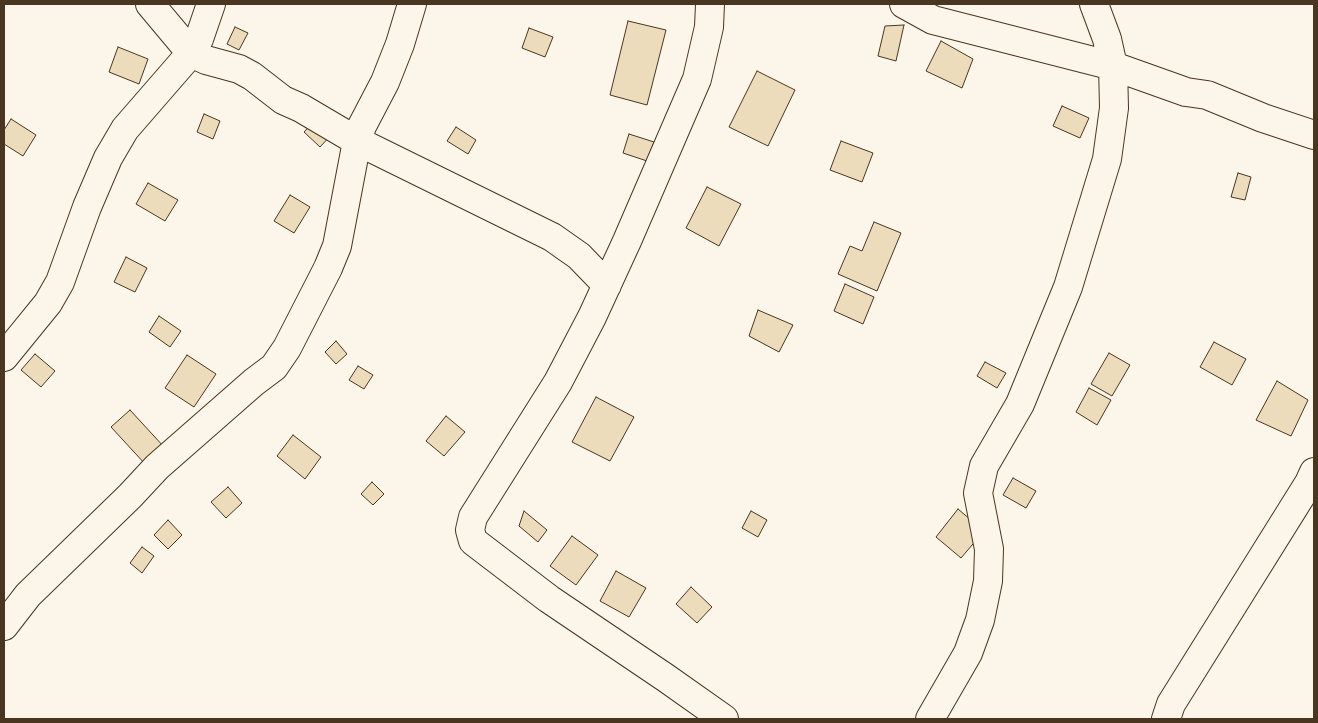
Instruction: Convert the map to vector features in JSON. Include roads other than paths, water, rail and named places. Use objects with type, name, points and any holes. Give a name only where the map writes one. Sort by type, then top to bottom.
[{"type":"street","points":[[150,4],[191,53],[206,60],[239,69],[252,76],[283,100],[301,108],[357,141],[552,237],[579,256],[607,285]]},
{"type":"street","points":[[4,357],[48,303],[60,282],[87,207],[108,158],[120,136],[191,53],[199,39],[211,4]]},
{"type":"street","points":[[4,626],[28,595],[130,496],[157,467],[254,382],[274,367],[328,268],[337,246],[357,141],[362,126],[400,44],[412,4]]},
{"type":"street","points":[[710,4],[709,26],[697,79],[607,285],[558,382],[473,517],[470,530],[473,541],[549,598],[724,719]]},
{"type":"street","points":[[904,4],[933,20],[1113,66],[1186,92],[1208,94],[1263,118],[1314,135]]},
{"type":"street","points":[[930,719],[968,653],[980,620],[988,581],[989,549],[978,494],[984,466],[1020,404],[1068,287],[1107,159],[1114,108],[1113,66],[1107,39],[1094,4]]},
{"type":"street","points":[[1166,719],[1171,704],[1309,483],[1314,472]]}]
